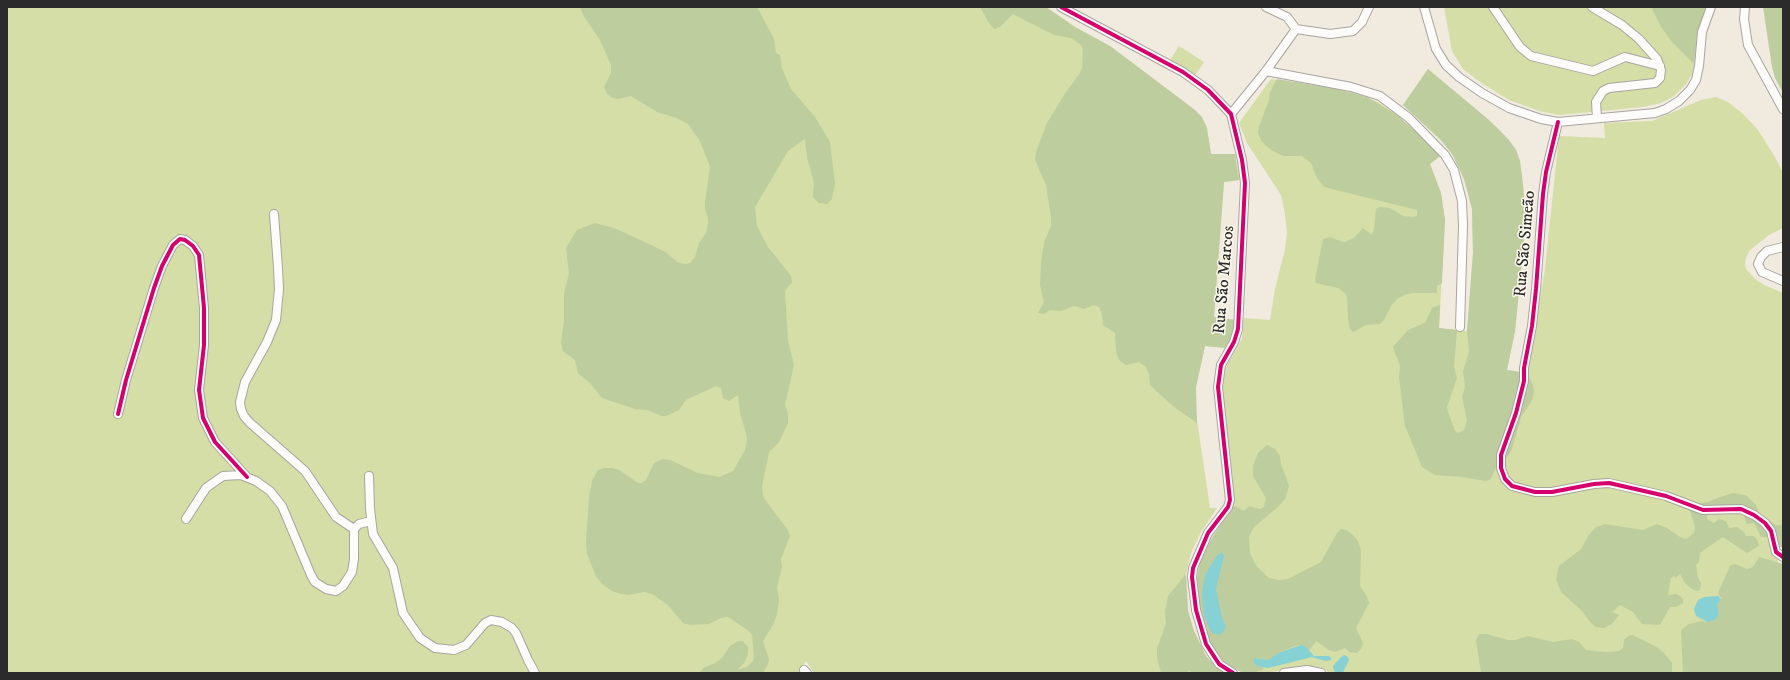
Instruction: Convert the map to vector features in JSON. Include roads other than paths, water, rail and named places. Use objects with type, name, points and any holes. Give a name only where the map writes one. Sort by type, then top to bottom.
[{"type":"street","points":[[1061,7],[1183,72],[1208,90],[1231,114],[1266,71],[1296,29]]},
{"type":"street","points":[[1266,7],[1287,17],[1296,29],[1330,34],[1348,32],[1360,26],[1370,7]]},
{"type":"street","points":[[1424,7],[1436,49],[1446,65],[1459,77],[1482,93],[1509,108],[1535,118],[1558,122],[1648,114],[1666,109],[1684,96],[1693,86],[1699,66],[1702,32],[1711,7]]},
{"type":"street","points":[[1493,7],[1520,47],[1531,56],[1593,71],[1625,57],[1660,66]]},
{"type":"street","points":[[1592,7],[1633,34],[1657,59],[1661,74],[1658,81],[1655,82],[1609,88],[1603,91],[1596,102],[1597,118]]},
{"type":"street","points":[[1745,7],[1744,19],[1748,45],[1783,109]]},
{"type":"street","points":[[1266,71],[1351,87],[1380,96],[1409,118],[1445,155],[1454,170],[1462,200],[1463,226],[1460,327]]},
{"type":"street","name":"Rua São Marcos","points":[[1231,114],[1242,160],[1245,183],[1238,329],[1234,342],[1221,365],[1218,388],[1230,500],[1229,505],[1208,533],[1193,568],[1192,576],[1196,610],[1206,644],[1219,664],[1233,673]]},
{"type":"street","name":"Rua São Simeão","points":[[1558,122],[1546,172],[1532,326],[1524,368],[1524,380],[1520,400],[1501,455],[1501,468],[1508,483],[1526,490],[1552,492],[1594,484],[1609,483],[1666,496],[1703,510],[1740,509],[1754,515],[1765,523],[1771,531],[1779,554]]},
{"type":"street","points":[[274,214],[279,290],[276,320],[267,342],[245,382],[241,397],[241,409],[249,422],[305,471],[336,517],[354,529]]},
{"type":"street","points":[[118,414],[126,380],[162,266],[173,245],[180,239],[185,240],[194,246],[199,255],[204,308],[204,345],[199,390],[203,418],[215,442],[247,477]]},
{"type":"street","points":[[1783,247],[1767,251],[1761,257],[1758,264],[1762,272],[1783,280]]},
{"type":"street","points":[[186,519],[206,488],[211,483],[230,474],[247,477],[262,485],[276,498],[287,516],[315,582],[326,589],[336,591],[352,572],[354,559],[354,529],[359,524],[371,521]]},
{"type":"street","points":[[370,476],[371,521],[375,540],[393,568],[403,613],[420,638],[435,648],[454,650],[466,645],[485,623],[491,620],[502,622],[512,628],[516,633],[535,673]]},
{"type":"street","points":[[1284,673],[1307,670],[1321,673]]},
{"type":"water","points":[[1222,552],[1224,556],[1216,589],[1222,618],[1226,626],[1224,631],[1219,635],[1212,633],[1208,626],[1204,614],[1202,593],[1205,575],[1216,557]]},
{"type":"water","points":[[1718,596],[1721,600],[1717,604],[1719,614],[1715,620],[1708,622],[1696,616],[1694,609],[1698,600],[1704,597]]},
{"type":"water","points":[[1301,645],[1305,646],[1314,656],[1329,656],[1331,660],[1325,661],[1312,657],[1268,668],[1257,666],[1253,661],[1255,658],[1268,660],[1278,653]]},
{"type":"water","points":[[1344,655],[1348,657],[1349,660],[1343,673],[1335,673],[1333,666]]}]
